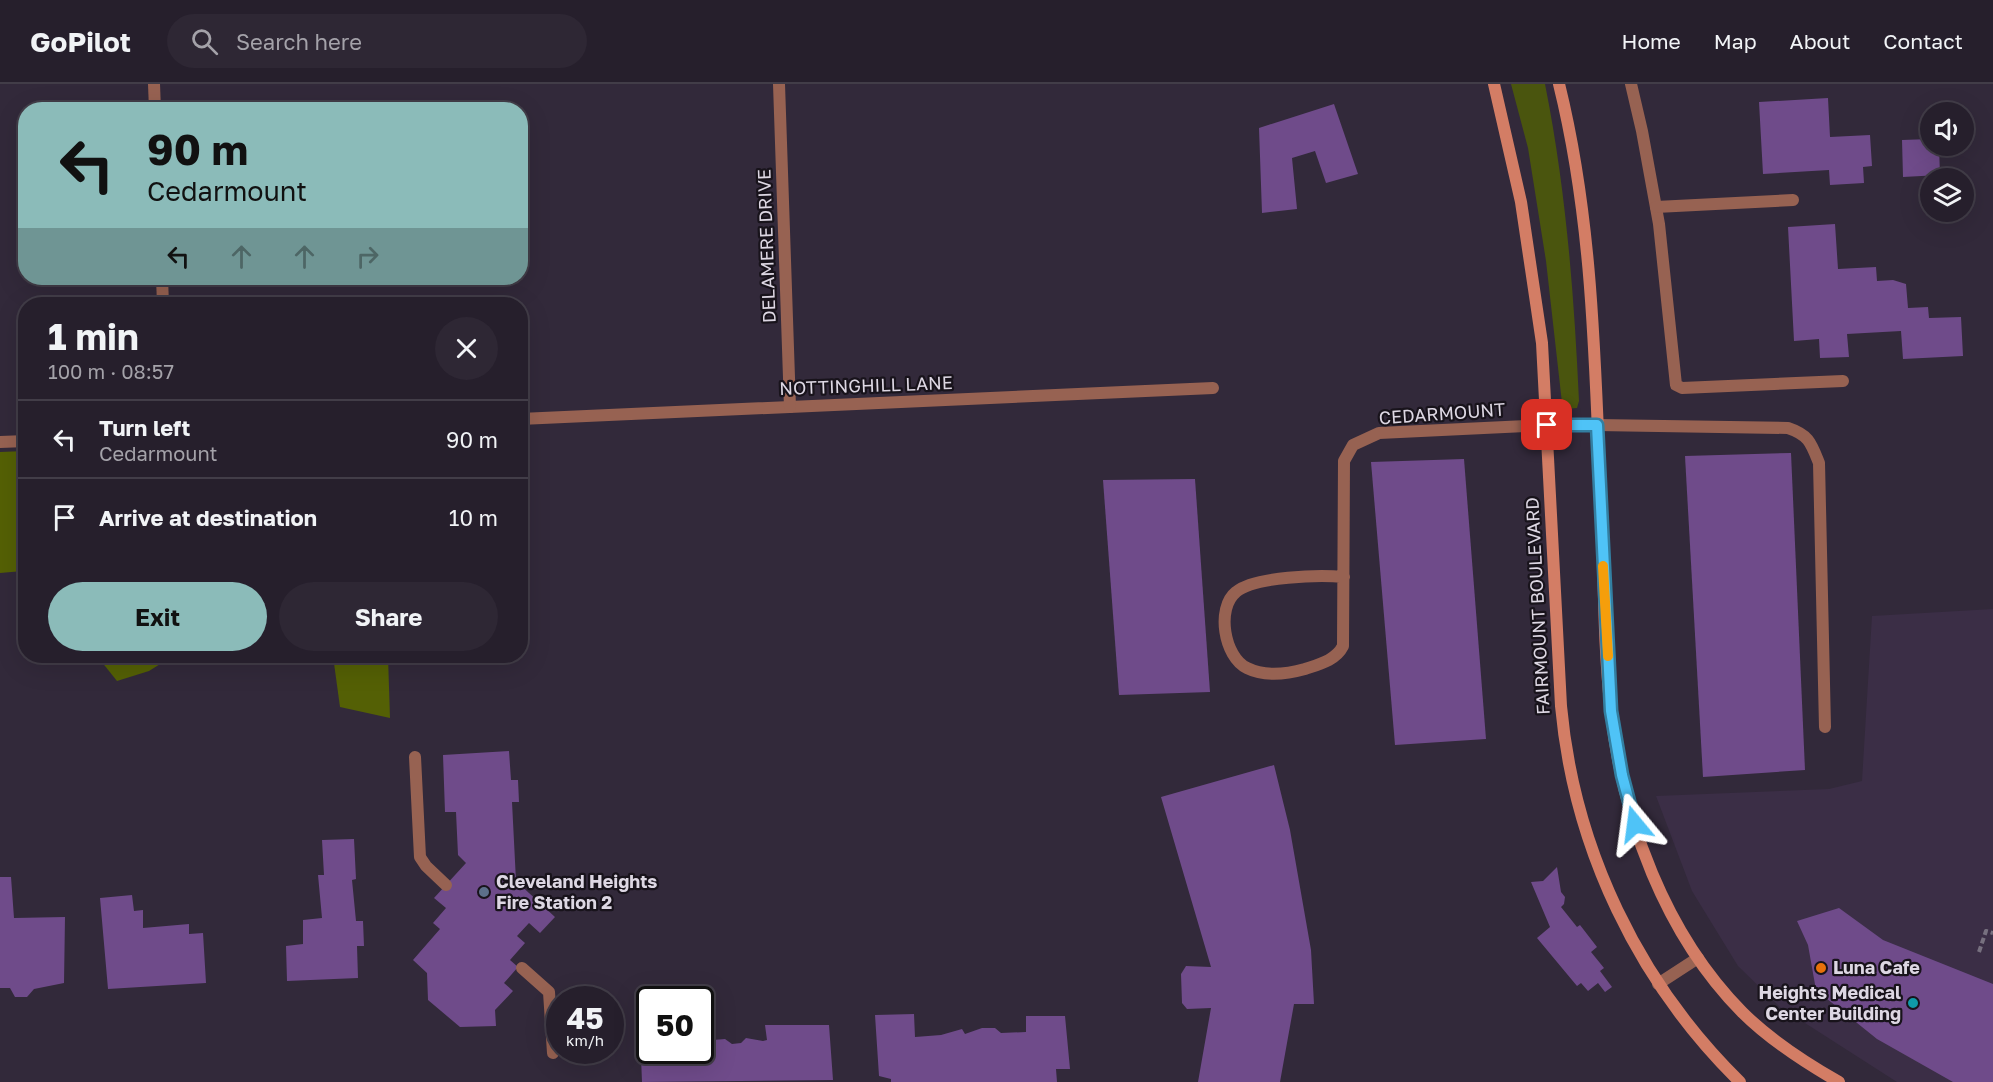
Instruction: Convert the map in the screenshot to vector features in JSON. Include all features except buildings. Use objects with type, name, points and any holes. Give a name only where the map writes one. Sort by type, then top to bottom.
[{"type":"main road","name":"FAIRMOUNT BOULEVARD","points":[[1494,84],[1529,248],[1542,343],[1559,675],[1568,765],[1584,826],[1603,879],[1624,926],[1658,984],[1700,1039],[1740,1082]]},
{"type":"main road","points":[[1559,84],[1577,173],[1587,244],[1611,711],[1622,775],[1652,870],[1666,902],[1698,958],[1726,994],[1762,1030],[1789,1051],[1839,1082]]},
{"type":"street","points":[[154,84],[155,102]]},
{"type":"street","name":"DELAMERE DRIVE","points":[[779,84],[790,407]]},
{"type":"street","points":[[1631,84],[1656,207],[1676,385],[1682,388],[1843,381]]},
{"type":"street","points":[[1656,207],[1793,200]]},
{"type":"street","name":"NOTTINGHILL LANE","points":[[528,419],[1214,388]]},
{"type":"street","name":"CEDARMOUNT","points":[[1344,577],[1264,581],[1238,590],[1226,610],[1224,623],[1235,657],[1246,668],[1282,674],[1310,667],[1339,655],[1343,646],[1344,577],[1344,461],[1353,445],[1379,433],[1547,425],[1788,428],[1803,433],[1812,445],[1819,463],[1825,727]]},
{"type":"street","points":[[0,442],[18,441]]},
{"type":"street","points":[[415,757],[420,857],[446,885]]},
{"type":"street","points":[[1658,984],[1698,958]]},
{"type":"street","points":[[522,968],[546,989]]},
{"type":"path","points":[[1979,952],[1986,931],[1993,933]]},
{"type":"shaded area","points":[[1993,609],[1993,1082],[1897,1082],[1780,1007],[1738,966],[1692,891],[1656,796],[1829,789],[1862,781],[1872,616]]},
{"type":"green space","points":[[1511,84],[1545,84],[1558,163],[1572,281],[1579,401],[1577,408],[1565,409],[1562,403],[1546,261],[1528,148]]},
{"type":"green space","points":[[18,451],[18,571],[0,573],[0,452]]},
{"type":"green space","points":[[103,663],[162,663],[149,671],[117,681]]},
{"type":"green space","points":[[334,663],[388,663],[390,718],[340,707]]},
{"type":"slow traffic","points":[[1603,566],[1608,656]]},
{"type":"place","name":"Cleveland Heights Fire Station 2","points":[[484,892]]},
{"type":"place","name":"Luna Cafe","points":[[1821,968]]},
{"type":"place","name":"Heights Medical Center Building","points":[[1913,1003]]},
{"type":"route","points":[[1547,425],[1597,425],[1611,711],[1622,775],[1635,824]]}]
